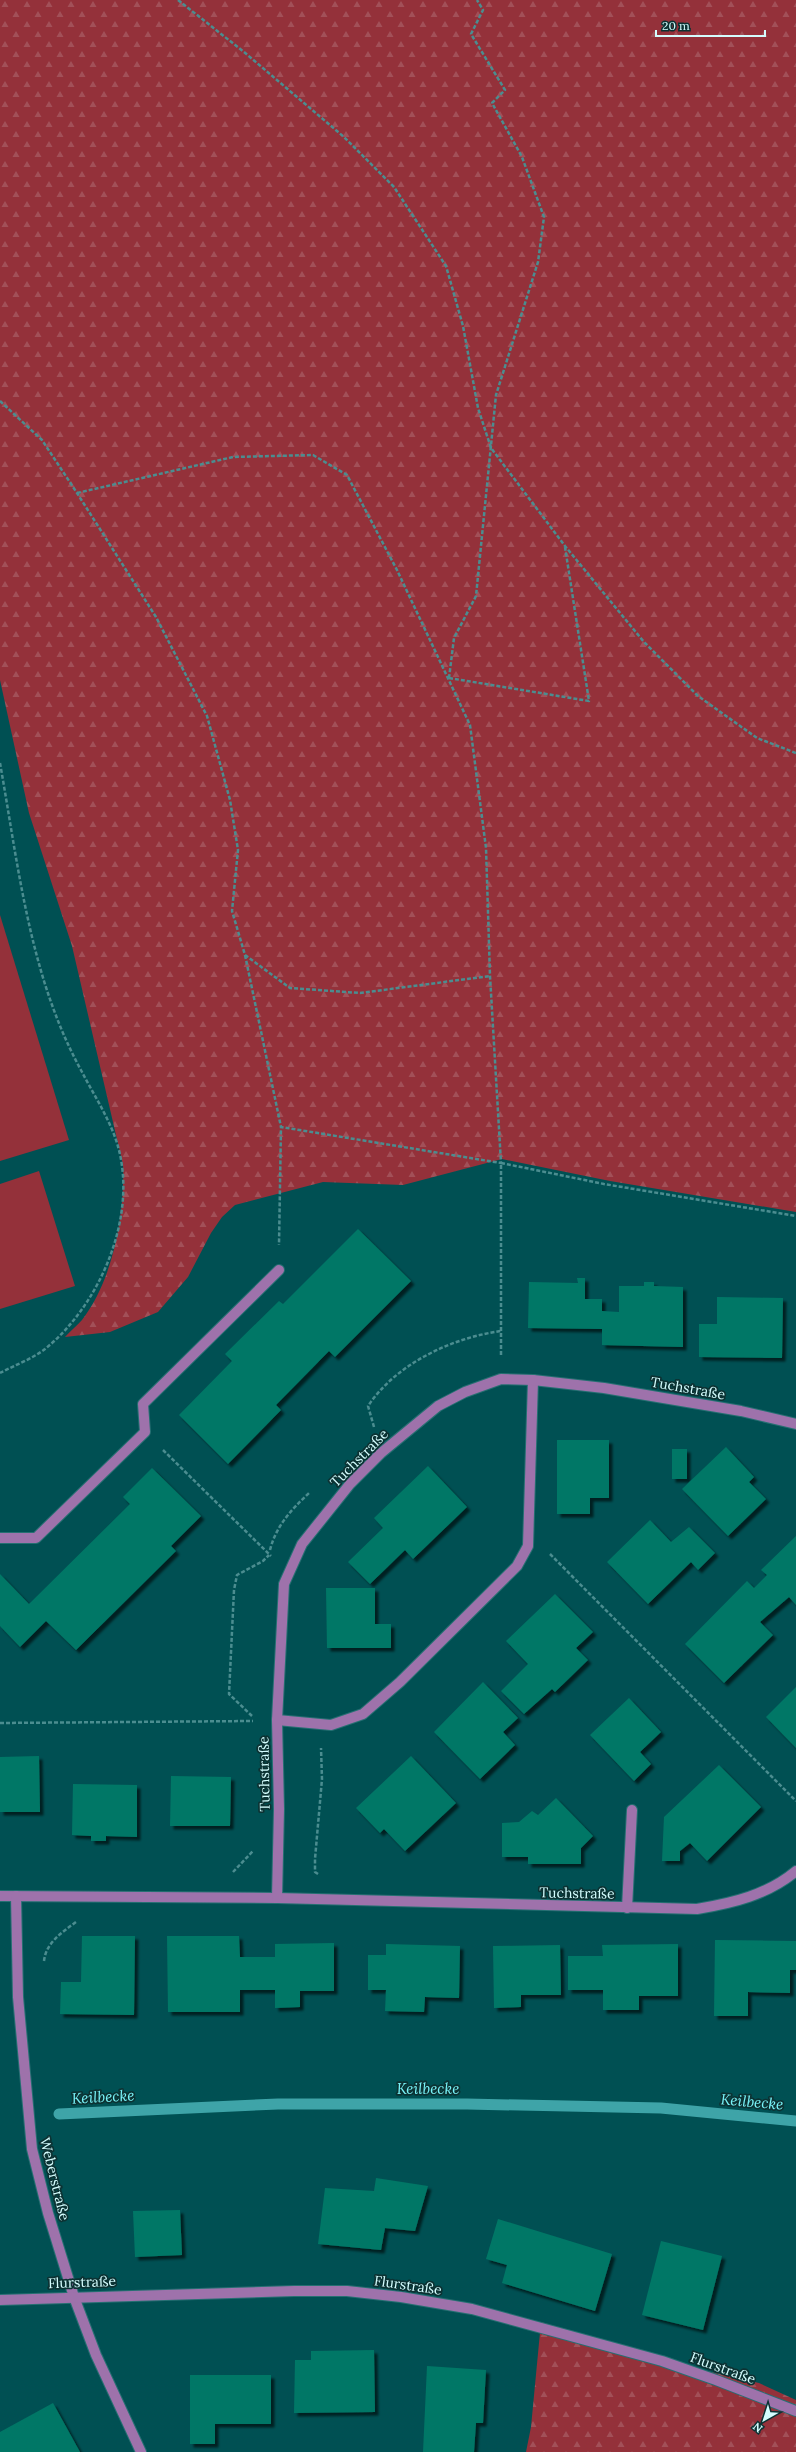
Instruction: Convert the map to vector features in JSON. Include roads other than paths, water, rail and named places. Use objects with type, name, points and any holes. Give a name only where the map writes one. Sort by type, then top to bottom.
[{"type":"street","points":[[0,1538],[36,1538],[145,1432],[143,1404],[279,1270]]},
{"type":"street","name":"Tuchstraße","points":[[277,1898],[279,1809],[277,1720],[284,1584],[302,1544],[346,1489],[381,1453],[420,1419],[438,1406],[465,1392],[501,1379],[533,1380],[604,1388],[741,1411],[796,1424]]},
{"type":"street","points":[[277,1720],[330,1725],[363,1714],[400,1682],[516,1566],[528,1546],[527,1531],[533,1380]]},
{"type":"street","points":[[627,1908],[632,1810]]},
{"type":"street","name":"Tuchstraße","points":[[0,1896],[277,1898],[697,1909],[730,1904],[761,1894],[796,1872]]},
{"type":"street","name":"Weberstraße","points":[[16,1896],[18,1997],[32,2149],[48,2213],[74,2297],[96,2355],[140,2452]]},
{"type":"street","name":"Flurstraße","points":[[0,2300],[294,2291],[347,2291],[401,2297],[472,2309],[617,2348],[716,2380],[796,2411]]},
{"type":"waterway","name":"Keilbecke","points":[[59,2114],[278,2104],[467,2104],[661,2108],[796,2121]]}]
